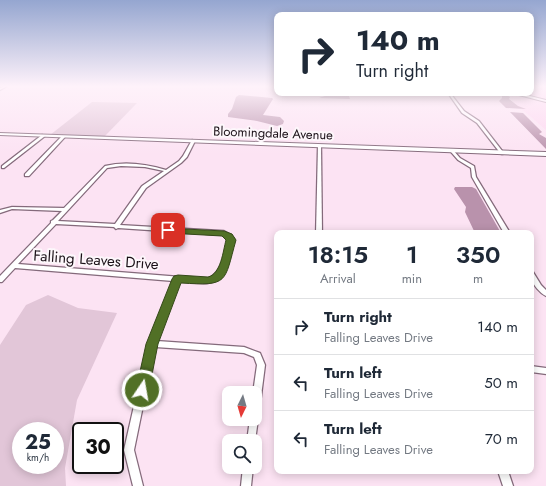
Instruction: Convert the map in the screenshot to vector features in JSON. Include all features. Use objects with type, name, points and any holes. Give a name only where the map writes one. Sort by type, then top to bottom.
[{"type":"street","points":[[461,109],[478,122],[502,153]]},
{"type":"street","name":"Bloomingdale Avenue","points":[[0,134],[546,154]]},
{"type":"street","points":[[3,167],[43,136]]},
{"type":"street","points":[[27,175],[63,137]]},
{"type":"street","points":[[116,227],[144,187],[184,157],[193,141]]},
{"type":"street","points":[[319,146],[319,230]]},
{"type":"street","points":[[452,151],[459,159],[473,167],[474,177],[505,230]]},
{"type":"street","points":[[0,280],[106,167],[113,165],[151,166],[167,171]]},
{"type":"street","points":[[0,212],[12,208],[66,210]]},
{"type":"street","name":"Falling Leaves Drive","points":[[13,266],[208,281],[216,279],[221,274],[231,240],[229,236],[224,233],[53,222]]},
{"type":"street","points":[[534,278],[546,294]]},
{"type":"street","points":[[138,486],[129,450],[152,344],[178,279]]},
{"type":"street","points":[[152,344],[244,350],[257,355],[261,366],[258,386]]},
{"type":"street","points":[[534,370],[546,371]]},
{"type":"street","points":[[246,486],[247,474]]},
{"type":"street","points":[[504,474],[508,486]]},
{"type":"shaded area","points":[[83,109],[131,109],[104,137],[50,135]]},
{"type":"shaded area","points":[[232,109],[267,109],[263,115],[280,117],[284,121],[283,124],[277,126],[257,121],[228,117],[228,114]]},
{"type":"shaded area","points":[[521,109],[546,109],[546,130]]},
{"type":"shaded area","points":[[510,112],[523,113],[542,132],[539,134],[546,138],[546,149]]},
{"type":"shaded area","points":[[455,187],[472,187],[476,189],[499,230],[474,230],[465,212],[466,207],[454,189]]},
{"type":"shaded area","points":[[48,295],[78,308],[117,313],[77,400],[65,468],[66,486],[0,486],[0,345],[26,305]]},
{"type":"route","points":[[142,390],[152,344],[178,279],[208,281],[216,279],[221,274],[231,240],[229,236],[224,233],[168,230]]}]
